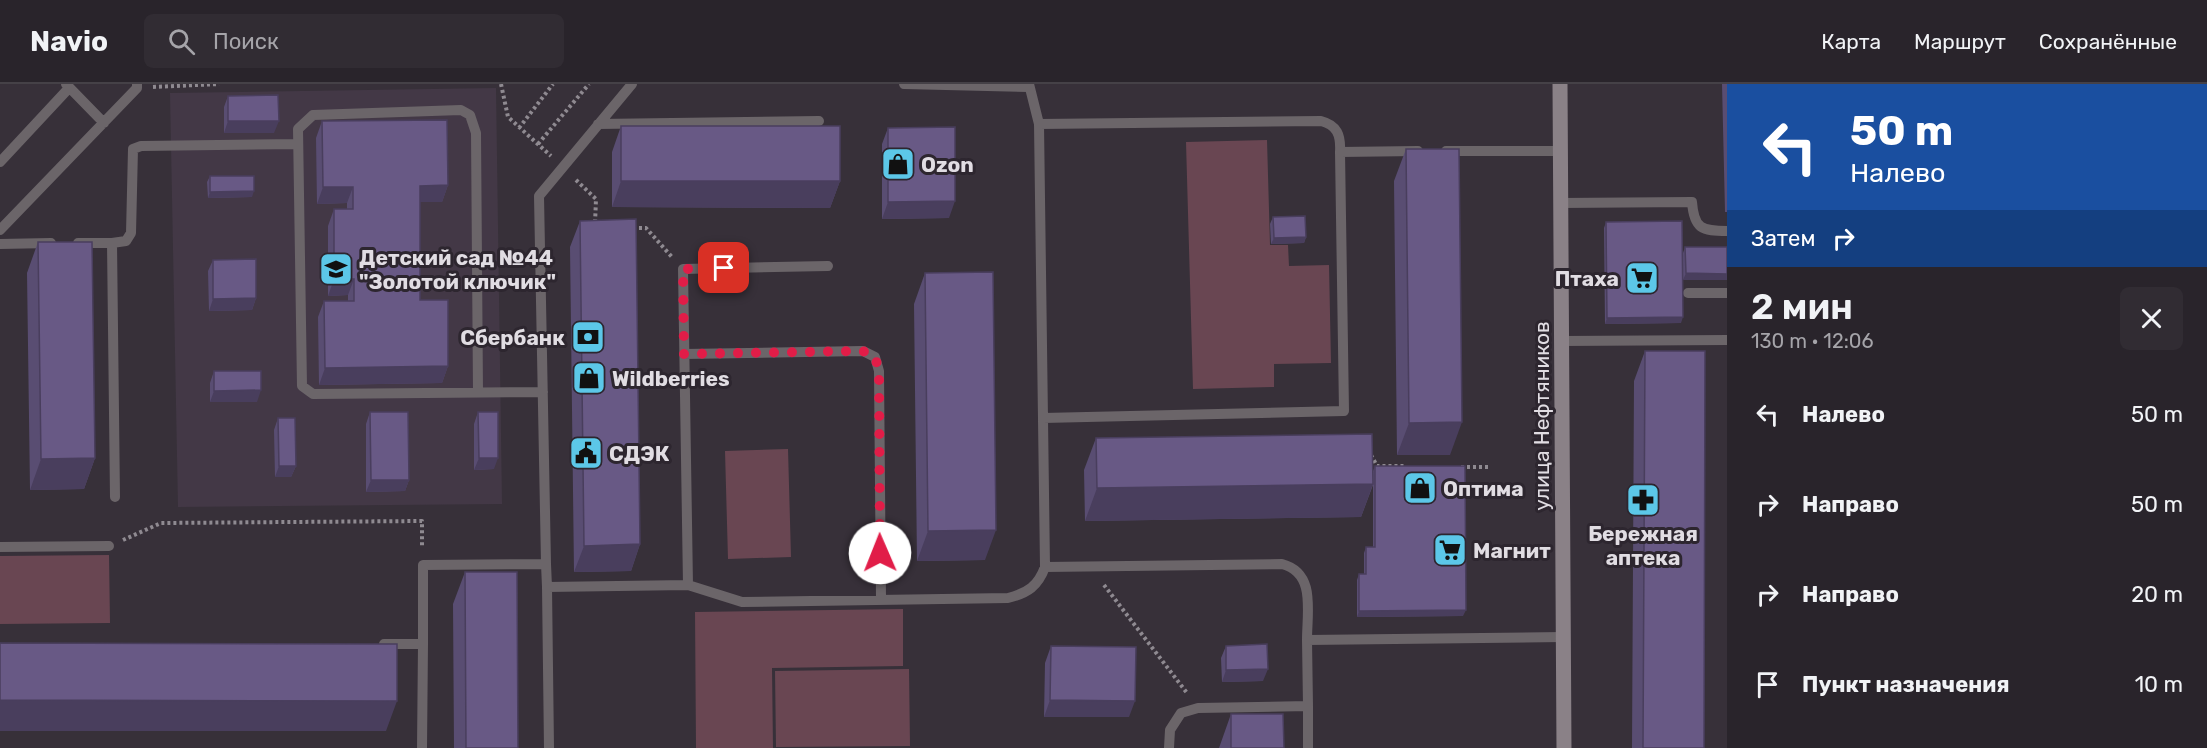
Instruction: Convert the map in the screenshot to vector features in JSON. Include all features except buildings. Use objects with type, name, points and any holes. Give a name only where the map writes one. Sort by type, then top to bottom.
[{"type":"main road","name":"улица Нефтяников","points":[[1560,84],[1564,748]]},
{"type":"lane","points":[[549,748],[539,196],[632,84]]},
{"type":"lane","points":[[547,587],[688,585],[742,602],[1008,598],[1028,593],[1040,579],[1045,567],[1039,124],[1028,86],[904,84]]},
{"type":"lane","points":[[0,162],[67,86],[104,123]]},
{"type":"lane","points":[[0,230],[137,86]]},
{"type":"lane","points":[[478,392],[476,133],[470,115],[461,110],[313,115],[304,120],[298,129],[302,386],[313,394],[543,392]]},
{"type":"lane","points":[[598,124],[819,121]]},
{"type":"lane","points":[[1039,124],[1321,121],[1331,124],[1338,131],[1340,152],[1344,411],[1043,418]]},
{"type":"lane","points":[[0,244],[126,241],[131,233],[133,149],[141,146],[298,144]]},
{"type":"lane","points":[[1340,152],[1560,151]]},
{"type":"lane","points":[[1560,203],[1692,202],[1693,218],[1700,226],[1709,231],[1727,231]]},
{"type":"lane","points":[[112,243],[115,497]]},
{"type":"lane","points":[[688,585],[683,269],[828,266]]},
{"type":"lane","points":[[1688,293],[1727,293]]},
{"type":"lane","points":[[1561,341],[1727,340]]},
{"type":"lane","points":[[684,354],[863,351],[875,357],[879,371],[881,599]]},
{"type":"lane","points":[[0,547],[109,546]]},
{"type":"lane","points":[[422,748],[423,565],[546,564]]},
{"type":"lane","points":[[1045,567],[1282,564],[1295,567],[1302,574],[1306,584],[1308,748]]},
{"type":"lane","points":[[1307,640],[1563,637]]},
{"type":"lane","points":[[376,644],[423,644]]},
{"type":"lane","points":[[1170,748],[1170,730],[1180,713],[1198,708],[1308,706]]},
{"type":"path","points":[[137,86],[219,84]]},
{"type":"path","points":[[501,84],[508,117],[596,199],[595,227],[605,227]]},
{"type":"path","points":[[519,128],[553,84]]},
{"type":"path","points":[[538,144],[589,84]]},
{"type":"path","points":[[626,228],[646,228],[683,269]]},
{"type":"path","points":[[1366,447],[1377,466],[1410,466]]},
{"type":"path","points":[[1455,467],[1489,467]]},
{"type":"path","points":[[109,546],[161,524],[422,521],[423,565]]},
{"type":"path","points":[[1089,566],[1198,708]]},
{"type":"shaded area","name":"Детский сад №44 \"Золотой ключик\"","points":[[496,88],[502,504],[178,507],[170,93]]},
{"type":"shaded area","points":[[1267,140],[1270,245],[1288,245],[1289,266],[1329,265],[1331,363],[1274,364],[1274,387],[1193,389],[1186,142]]},
{"type":"shaded area","points":[[788,449],[791,557],[728,559],[725,451]]},
{"type":"shaded area","points":[[109,555],[110,623],[0,624],[0,556]]},
{"type":"shaded area","points":[[903,609],[903,666],[772,668],[773,748],[696,748],[695,612]]},
{"type":"shaded area","points":[[909,669],[910,746],[776,747],[775,671]]},
{"type":"place","name":"Ozon","points":[[898,164]]},
{"type":"place","name":"Детский сад №44 \"Золотой ключик\"","points":[[336,269]]},
{"type":"place","name":"Птаха","points":[[1642,278]]},
{"type":"place","name":"Сбербанк","points":[[588,337]]},
{"type":"place","name":"Wildberries","points":[[589,378]]},
{"type":"place","name":"СДЭК","points":[[586,453]]},
{"type":"place","name":"Оптима","points":[[1420,488]]},
{"type":"place","name":"Бережная аптека","points":[[1643,500]]},
{"type":"place","name":"Магнит","points":[[1450,550]]},
{"type":"route","points":[[724,268],[683,269],[684,354],[863,351],[875,357],[879,371],[880,553]]}]
